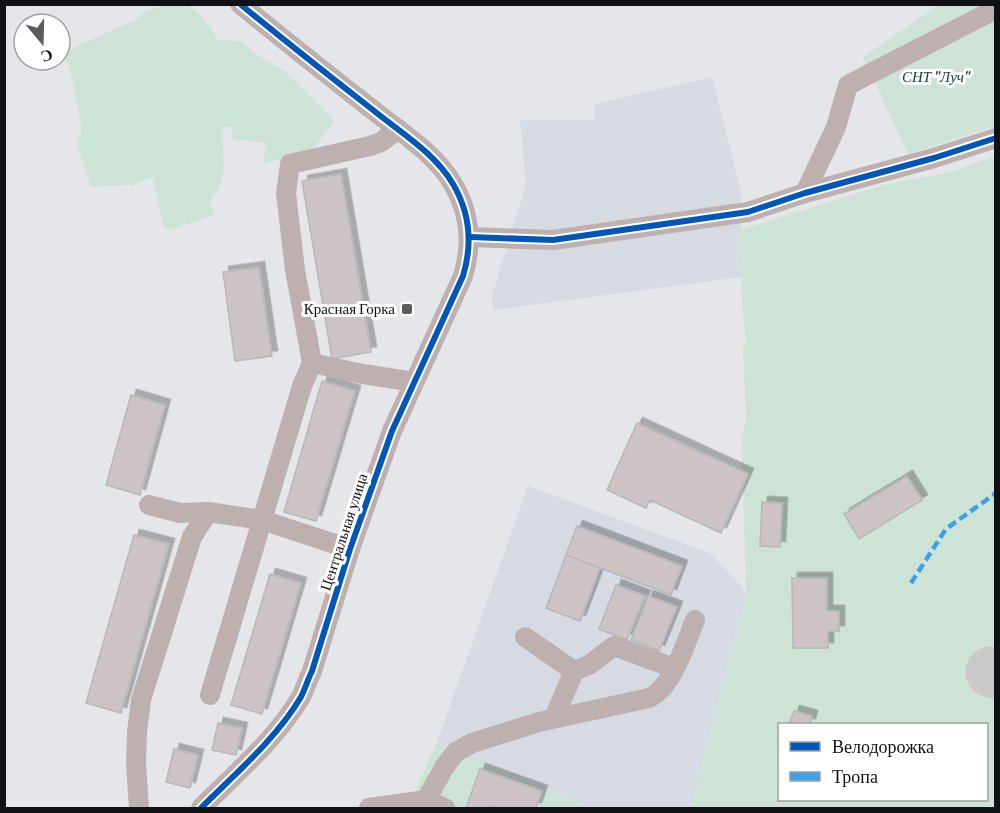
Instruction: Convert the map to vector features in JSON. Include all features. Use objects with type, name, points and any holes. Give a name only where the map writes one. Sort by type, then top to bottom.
[{"type":"street","points":[[240,4],[425,151],[452,183],[465,211],[470,237],[553,240],[748,212],[805,193],[934,158],[996,138]]},
{"type":"street","points":[[805,193],[836,126],[848,85],[996,9]]},
{"type":"street","points":[[948,34],[996,26]]},
{"type":"street","points":[[210,695],[302,386],[312,363],[297,279],[286,193],[290,164],[370,146],[381,142],[398,129]]},
{"type":"street","name":"Центральная улица","points":[[201,808],[267,740],[301,695],[312,671],[375,477],[414,381],[455,297],[468,258],[470,237]]},
{"type":"street","points":[[312,363],[363,374],[414,381]]},
{"type":"street","points":[[149,505],[180,513],[208,512],[262,520],[350,549]]},
{"type":"street","points":[[139,808],[136,764],[141,700],[192,537],[208,512]]},
{"type":"street","points":[[426,800],[445,766],[456,752],[472,743],[512,729],[658,694],[675,668],[696,620]]},
{"type":"street","points":[[525,637],[574,671]]},
{"type":"street","points":[[554,718],[574,671],[589,665],[614,646],[675,668]]},
{"type":"street","points":[[369,808],[426,800],[445,808]]},
{"type":"shaded area","points":[[712,77],[741,192],[741,277],[493,310],[492,296],[526,184],[520,120],[594,120],[595,104]]},
{"type":"shaded area","points":[[528,486],[710,553],[741,586],[746,596],[691,808],[590,808],[436,745]]},
{"type":"green space","points":[[179,4],[194,9],[203,18],[216,39],[241,42],[288,73],[288,76],[334,121],[314,148],[263,164],[266,143],[233,139],[232,127],[223,127],[223,175],[218,190],[209,201],[214,215],[189,224],[185,223],[178,228],[164,229],[153,177],[133,185],[91,187],[77,143],[82,130],[70,72],[72,49],[136,20],[144,12],[164,5]]},
{"type":"green space","name":"СНТ \"Луч\"","points":[[939,5],[995,5],[995,126],[908,154],[863,57]]},
{"type":"green space","points":[[995,156],[995,808],[691,808],[746,596],[742,440],[746,417],[743,347],[746,341],[742,301],[740,230],[887,184],[948,173]]},
{"type":"green space","points":[[436,744],[456,752],[590,808],[408,808]]},
{"type":"building","points":[[341,174],[371,352],[332,359],[302,181]]},
{"type":"building","points":[[259,267],[272,356],[235,361],[223,272]]},
{"type":"building","points":[[322,381],[355,391],[316,521],[284,512]]},
{"type":"building","points":[[131,395],[165,405],[140,495],[106,485]]},
{"type":"building","points":[[637,423],[748,474],[721,533],[650,500],[646,508],[607,490]]},
{"type":"building","points":[[907,476],[922,500],[859,539],[844,514]]},
{"type":"building","points":[[762,502],[782,503],[780,547],[760,546]]},
{"type":"building","points":[[577,526],[682,566],[671,595],[566,555]]},
{"type":"building","points":[[134,535],[169,544],[121,713],[86,703]]},
{"type":"building","points":[[566,555],[600,568],[580,621],[546,608]]},
{"type":"building","points":[[270,574],[301,583],[262,714],[231,705]]},
{"type":"building","points":[[792,578],[827,578],[827,611],[839,611],[839,631],[828,631],[828,648],[793,648]]},
{"type":"building","points":[[616,585],[645,596],[627,640],[599,629]]},
{"type":"building","points":[[648,596],[677,607],[659,651],[631,640]]},
{"type":"building","points":[[794,711],[812,716],[810,723],[789,723]]},
{"type":"building","points":[[218,723],[242,728],[236,755],[212,750]]},
{"type":"building","points":[[174,749],[198,755],[190,788],[166,782]]},
{"type":"building","points":[[480,769],[542,791],[536,808],[492,806],[491,808],[466,808]]},
{"type":"taxiway","points":[[991,672],[996,673]]},
{"type":"marked path","points":[[911,583],[946,529],[996,493]]},
{"type":"cycle path","points":[[201,808],[267,742],[302,694],[312,671],[350,549],[392,431],[463,276],[469,240],[466,217],[459,195],[437,162],[240,4]]},
{"type":"cycle path","points":[[470,237],[553,240],[748,212],[805,193],[934,158],[996,138]]},
{"type":"place","name":"Красная Горка","points":[[407,309]]}]
